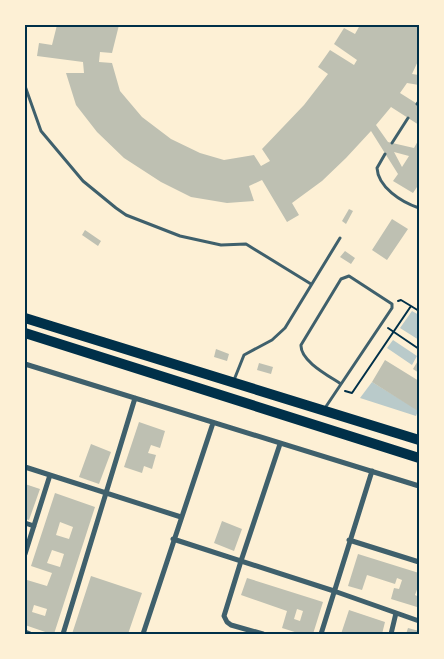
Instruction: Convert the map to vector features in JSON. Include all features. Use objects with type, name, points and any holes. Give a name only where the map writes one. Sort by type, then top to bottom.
[{"type":"highway","points":[[25,318],[419,440]]},
{"type":"highway","points":[[25,333],[419,458]]},
{"type":"street","points":[[25,364],[419,486]]},
{"type":"street","points":[[63,634],[135,398]]},
{"type":"street","points":[[143,634],[213,422]]},
{"type":"street","points":[[263,634],[231,625],[225,620],[224,616],[280,444]]},
{"type":"street","points":[[25,467],[181,517]]},
{"type":"street","points":[[321,634],[372,471]]},
{"type":"street","points":[[25,554],[50,475]]},
{"type":"street","points":[[25,523],[34,526]]},
{"type":"street","points":[[173,539],[334,591],[419,621]]},
{"type":"street","points":[[349,540],[419,562]]},
{"type":"street","points":[[391,634],[396,613]]},
{"type":"street","points":[[25,632],[30,634]]},
{"type":"lane","points":[[25,86],[41,131],[83,181],[126,215],[180,236],[221,245],[246,244],[310,284]]},
{"type":"lane","points":[[392,143],[408,118]]},
{"type":"lane","points":[[385,154],[377,168],[380,180],[387,189],[412,206],[419,208]]},
{"type":"lane","points":[[232,383],[244,355],[272,340],[285,328],[310,284],[340,238]]},
{"type":"lane","points":[[323,411],[340,386],[392,308],[392,304],[349,276],[340,279],[301,345],[301,352],[305,358],[340,386]]},
{"type":"path","points":[[392,304],[401,300],[419,311]]},
{"type":"path","points":[[340,386],[352,393],[411,306]]},
{"type":"path","points":[[382,323],[419,349]]},
{"type":"shaded area","points":[[412,311],[419,315],[419,340],[400,328]]},
{"type":"shaded area","points":[[393,340],[417,356],[412,365],[387,348]]},
{"type":"shaded area","points":[[372,382],[419,409],[416,416],[360,398]]},
{"type":"building","points":[[57,25],[119,25],[112,53],[100,52],[99,62],[112,63],[120,91],[142,117],[171,139],[200,153],[224,160],[254,155],[261,166],[270,161],[262,149],[304,105],[328,74],[318,67],[330,50],[354,65],[357,60],[334,44],[344,28],[355,34],[360,25],[419,25],[419,59],[412,74],[419,75],[419,85],[407,83],[400,93],[419,105],[419,125],[391,107],[376,125],[388,142],[414,148],[419,139],[419,184],[413,193],[393,181],[398,174],[371,131],[322,181],[292,203],[299,215],[287,222],[262,180],[249,186],[254,201],[227,203],[191,197],[161,182],[124,158],[97,132],[76,105],[66,73],[84,73],[83,62],[37,56],[39,43],[52,45]],"holes":[[[394,152],[409,156],[402,167]]]},
{"type":"building","points":[[349,209],[353,211],[346,224],[342,221]]},
{"type":"building","points":[[392,219],[408,229],[387,260],[372,250]]},
{"type":"building","points":[[85,230],[101,241],[98,246],[82,235]]},
{"type":"building","points":[[345,251],[355,258],[351,264],[340,257]]},
{"type":"building","points":[[216,349],[229,354],[227,361],[214,357]]},
{"type":"building","points":[[419,359],[419,373],[413,369]]},
{"type":"building","points":[[385,360],[419,381],[418,411],[372,382]]},
{"type":"building","points":[[259,363],[273,367],[271,374],[257,370]]},
{"type":"building","points":[[139,422],[165,431],[160,448],[151,445],[148,453],[156,455],[152,469],[144,466],[142,473],[124,467]]},
{"type":"building","points":[[91,444],[111,452],[99,484],[79,477]]},
{"type":"building","points":[[25,484],[40,489],[29,520],[25,519]]},
{"type":"building","points":[[55,493],[95,507],[54,634],[25,625],[25,586],[27,580],[47,586],[52,573],[31,566]],"holes":[[[60,522],[73,527],[69,539],[56,535]],[[52,550],[64,554],[60,567],[47,563]],[[34,605],[47,609],[45,616],[32,612]]]},
{"type":"building","points":[[222,521],[242,529],[234,551],[214,543]]},
{"type":"building","points":[[358,554],[419,573],[419,584],[415,595],[419,597],[417,607],[391,599],[394,588],[399,589],[402,580],[397,578],[395,584],[367,575],[362,590],[348,586]]},
{"type":"building","points":[[91,576],[142,593],[128,634],[72,634]]},
{"type":"building","points":[[247,578],[323,602],[313,634],[301,634],[282,628],[287,611],[241,595]],"holes":[[[297,609],[303,611],[300,621],[294,619]]]},
{"type":"building","points":[[349,610],[385,622],[382,634],[341,634]]},
{"type":"building","points":[[408,628],[419,631],[419,634],[406,634]]}]
